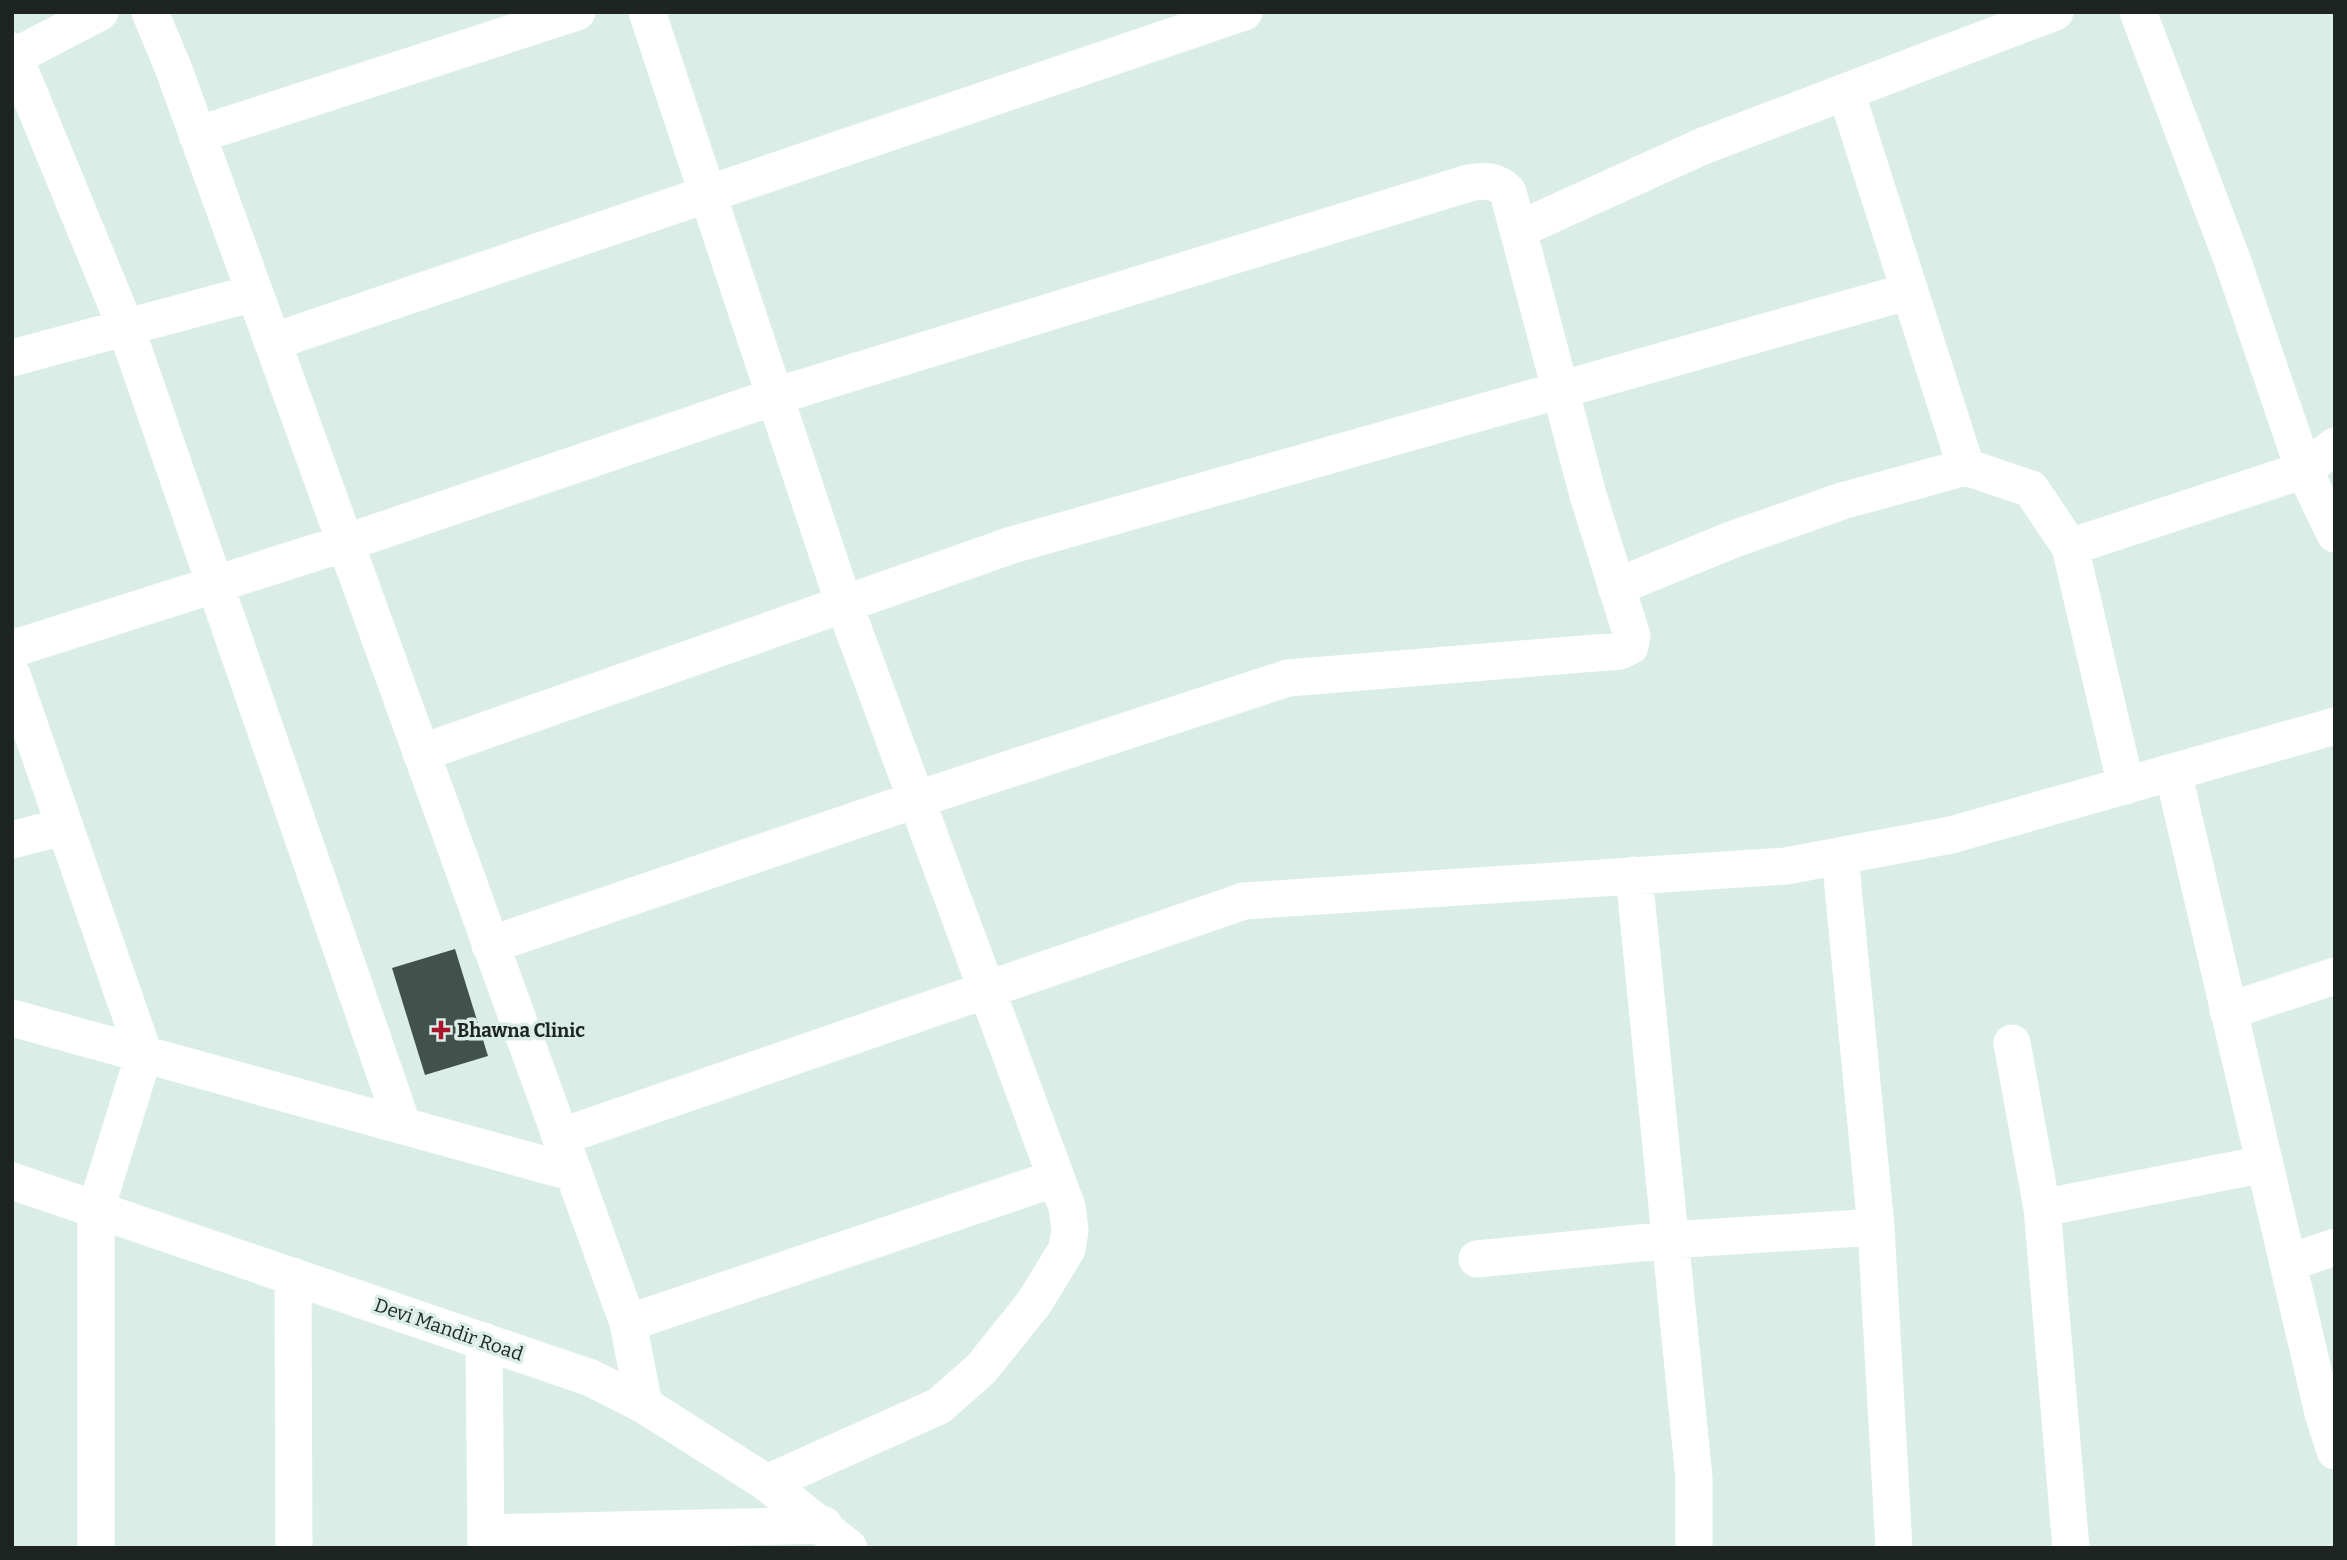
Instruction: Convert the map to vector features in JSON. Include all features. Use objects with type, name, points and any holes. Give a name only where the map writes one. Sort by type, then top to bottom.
[{"type":"street","points":[[100,12],[13,56],[126,328],[403,1126]]},
{"type":"street","points":[[150,12],[628,1323],[644,1405]]},
{"type":"street","points":[[197,135],[577,12]]},
{"type":"street","points":[[647,12],[844,604],[1067,1207],[1070,1231],[1067,1249],[1034,1303],[981,1369],[939,1406],[767,1483]]},
{"type":"street","points":[[272,342],[1244,12]]},
{"type":"street","points":[[1520,229],[1703,146],[2055,12]]},
{"type":"street","points":[[2138,12],[2233,262],[2304,470],[2335,534]]},
{"type":"street","points":[[1846,92],[1966,467]]},
{"type":"street","points":[[12,649],[345,543],[776,396],[1469,183],[1488,180],[1501,185],[1508,192],[1520,229],[1588,495],[1632,636],[1630,646],[1620,651],[1288,678],[915,800],[491,945]]},
{"type":"street","points":[[421,753],[1012,545],[1910,291]]},
{"type":"street","points":[[12,358],[254,293]]},
{"type":"street","points":[[2070,547],[2304,470],[2335,446]]},
{"type":"street","points":[[1616,587],[1734,539],[1842,501],[1966,467],[2031,489],[2070,547],[2126,786]]},
{"type":"street","points":[[12,674],[144,1054],[96,1209],[96,1548]]},
{"type":"street","points":[[561,1137],[1244,901],[1786,866],[1951,835],[2335,726]]},
{"type":"street","points":[[2173,772],[2287,1263],[2335,1451]]},
{"type":"street","points":[[12,840],[65,826]]},
{"type":"street","points":[[1840,856],[1876,1227],[1894,1548]]},
{"type":"street","points":[[1634,875],[1694,1479],[1694,1548]]},
{"type":"street","points":[[2228,1011],[2335,976]]},
{"type":"street","points":[[12,1018],[574,1173]]},
{"type":"street","points":[[2012,1043],[2042,1209],[2071,1548]]},
{"type":"street","points":[[2042,1209],[2264,1164]]},
{"type":"street","points":[[628,1323],[1056,1178]]},
{"type":"street","name":"Devi Mandir Road","points":[[12,1181],[592,1378],[644,1405],[767,1483],[836,1537]]},
{"type":"street","points":[[1477,1259],[1670,1240],[1876,1227]]},
{"type":"street","points":[[2287,1263],[2335,1247]]},
{"type":"street","points":[[293,1276],[294,1548]]},
{"type":"street","points":[[484,1341],[486,1540],[836,1537]]},
{"type":"building","points":[[455,949],[488,1056],[425,1075],[392,968]]},
{"type":"place","name":"Bhawna Clinic","points":[[441,1030]]}]
